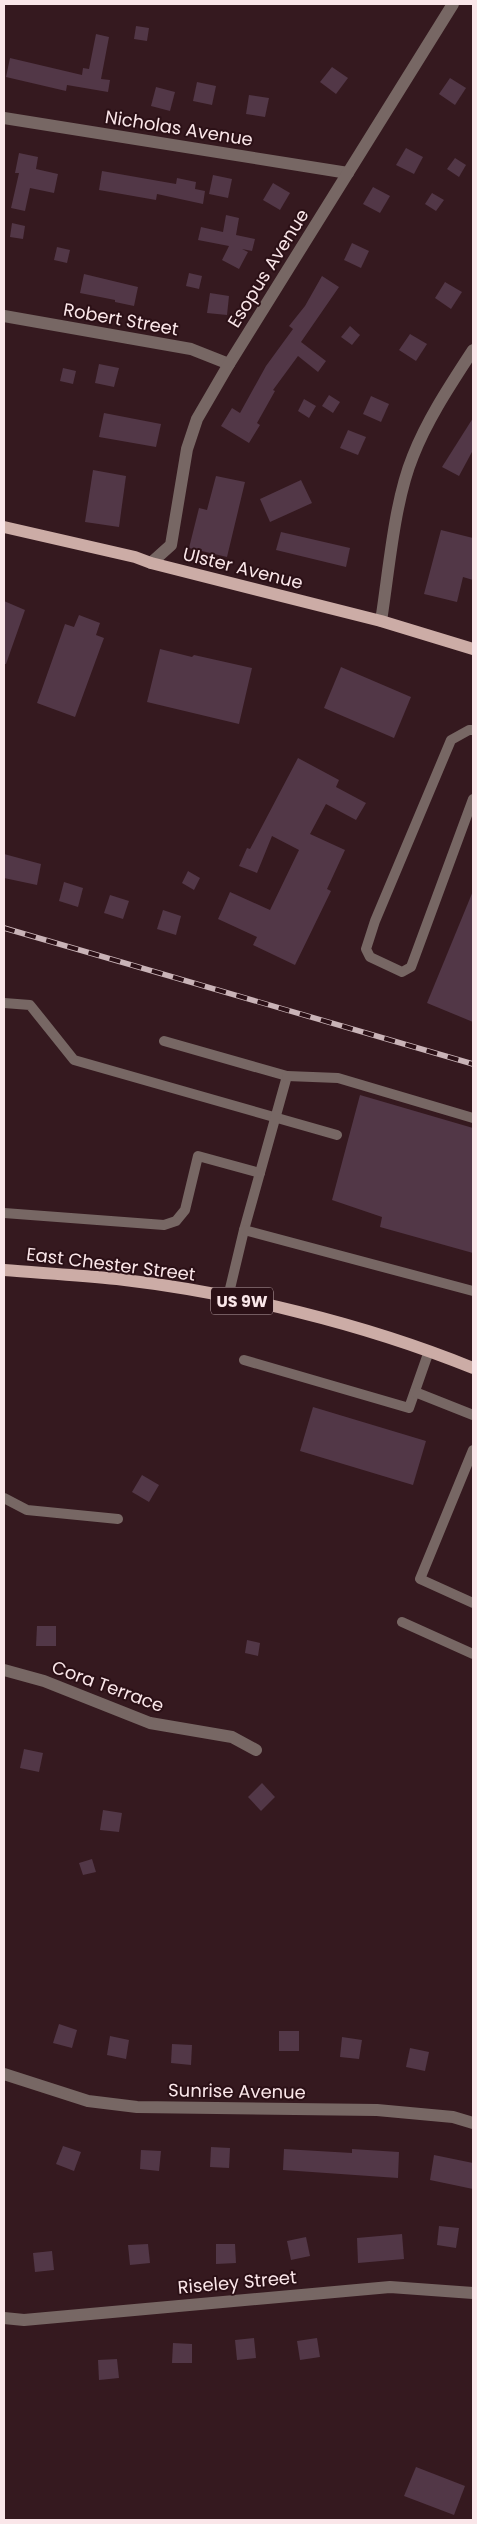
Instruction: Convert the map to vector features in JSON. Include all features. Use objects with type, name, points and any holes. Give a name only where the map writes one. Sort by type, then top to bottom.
[{"type":"main road","name":"Ulster Avenue","points":[[4,528],[135,557],[151,563],[381,621],[473,649]]},
{"type":"main road","name":"East Chester Street","points":[[4,1270],[118,1279],[228,1297],[324,1319],[429,1351],[473,1368]]},
{"type":"street","name":"Esopus Avenue","points":[[151,563],[171,545],[187,449],[197,419],[229,364],[453,4]]},
{"type":"street","name":"Nicholas Avenue","points":[[4,118],[348,173]]},
{"type":"street","name":"Robert Street","points":[[4,316],[191,349],[229,364]]},
{"type":"street","points":[[381,621],[403,486],[412,457],[434,411],[473,350]]},
{"type":"street","name":"Cora Terrace","points":[[4,1670],[44,1681],[150,1723],[232,1736],[256,1750]]},
{"type":"street","name":"Sunrise Avenue","points":[[4,2074],[88,2100],[137,2107],[377,2110],[453,2118],[473,2123]]},
{"type":"street","name":"Riseley Street","points":[[4,2318],[24,2320],[390,2287],[473,2293]]},
{"type":"lane","points":[[473,730],[469,730],[451,740],[375,921],[366,949],[370,957],[402,972],[411,967],[473,799]]},
{"type":"lane","points":[[4,1003],[30,1005],[74,1060],[337,1135]]},
{"type":"lane","points":[[164,1041],[287,1076],[338,1078],[473,1118]]},
{"type":"lane","points":[[228,1297],[244,1230],[287,1076]]},
{"type":"lane","points":[[4,1213],[164,1225],[176,1221],[185,1210],[198,1156],[260,1173]]},
{"type":"lane","points":[[244,1230],[473,1292]]},
{"type":"lane","points":[[244,1360],[410,1408],[429,1351]]},
{"type":"lane","points":[[415,1392],[473,1415]]},
{"type":"lane","points":[[473,1450],[420,1579],[473,1603]]},
{"type":"lane","points":[[4,1498],[27,1510],[118,1519]]},
{"type":"lane","points":[[402,1622],[473,1654]]},
{"type":"building","points":[[136,26],[149,28],[147,41],[134,39]]},
{"type":"building","points":[[96,34],[109,37],[101,79],[110,80],[108,92],[67,85],[66,91],[6,77],[10,58],[82,75],[83,68],[89,69]]},
{"type":"building","points":[[332,67],[348,78],[336,94],[320,82]]},
{"type":"building","points":[[450,78],[466,88],[455,105],[439,94]]},
{"type":"building","points":[[197,82],[216,86],[212,105],[193,101]]},
{"type":"building","points":[[156,87],[175,92],[170,111],[151,106]]},
{"type":"building","points":[[249,95],[269,98],[265,117],[246,114]]},
{"type":"building","points":[[406,148],[423,157],[414,174],[396,165]]},
{"type":"building","points":[[19,153],[38,157],[36,169],[58,174],[54,193],[30,188],[25,211],[11,208],[19,173],[15,173]]},
{"type":"building","points":[[455,158],[466,165],[459,177],[447,169]]},
{"type":"building","points":[[102,171],[176,184],[177,178],[196,182],[195,189],[205,191],[203,204],[157,194],[156,200],[99,190]]},
{"type":"building","points":[[213,175],[232,179],[228,198],[209,194]]},
{"type":"building","points":[[273,183],[290,193],[280,210],[263,200]]},
{"type":"building","points":[[373,187],[390,196],[380,213],[363,204]]},
{"type":"building","points":[[432,193],[444,200],[436,211],[425,204]]},
{"type":"building","points":[[226,215],[239,218],[236,235],[255,239],[252,251],[242,249],[248,252],[239,269],[222,260],[229,246],[198,240],[201,227],[223,232]]},
{"type":"building","points":[[12,223],[25,226],[23,239],[10,237]]},
{"type":"building","points":[[352,243],[369,251],[361,268],[344,260]]},
{"type":"building","points":[[57,247],[70,250],[67,263],[54,260]]},
{"type":"building","points":[[189,273],[202,276],[199,289],[186,286]]},
{"type":"building","points":[[84,274],[138,287],[134,306],[80,293]]},
{"type":"building","points":[[322,276],[339,287],[301,342],[326,361],[318,372],[298,356],[273,390],[275,391],[257,423],[260,425],[249,443],[221,426],[232,408],[240,413],[266,366],[293,329],[289,326],[305,306]]},
{"type":"building","points":[[445,282],[462,292],[451,309],[435,298]]},
{"type":"building","points":[[210,293],[229,296],[227,315],[207,313]]},
{"type":"building","points":[[350,326],[360,335],[352,345],[341,337]]},
{"type":"building","points":[[410,334],[427,344],[416,361],[399,350]]},
{"type":"building","points":[[99,364],[119,368],[114,387],[95,383]]},
{"type":"building","points":[[63,368],[76,371],[73,384],[60,381]]},
{"type":"building","points":[[329,395],[340,402],[333,413],[322,406]]},
{"type":"building","points":[[371,396],[389,404],[381,422],[363,414]]},
{"type":"building","points":[[304,399],[316,406],[309,418],[298,411]]},
{"type":"building","points":[[104,413],[161,424],[156,447],[99,437]]},
{"type":"building","points":[[473,418],[473,450],[459,476],[442,467]]},
{"type":"building","points":[[348,430],[366,437],[358,455],[340,448]]},
{"type":"building","points":[[93,470],[126,476],[119,527],[85,522]]},
{"type":"building","points":[[216,476],[245,482],[227,557],[189,548],[199,508],[207,510]]},
{"type":"building","points":[[301,480],[312,503],[270,522],[260,499]]},
{"type":"building","points":[[441,530],[473,538],[473,580],[463,577],[457,602],[424,594]]},
{"type":"building","points":[[281,532],[350,548],[346,567],[276,550]]},
{"type":"building","points":[[4,601],[25,610],[6,664],[4,664]]},
{"type":"building","points":[[79,615],[100,623],[96,635],[104,638],[75,717],[37,703],[65,624],[74,627]]},
{"type":"building","points":[[160,649],[252,668],[239,724],[147,702]]},
{"type":"building","points":[[341,667],[411,697],[394,738],[324,708]]},
{"type":"building","points":[[298,758],[339,780],[336,787],[366,803],[356,820],[326,804],[310,834],[345,850],[327,889],[331,891],[295,965],[253,945],[257,937],[218,919],[230,892],[270,910],[299,850],[272,836],[257,873],[239,866],[247,848],[250,849]]},
{"type":"building","points":[[4,854],[41,864],[37,885],[4,878]]},
{"type":"building","points":[[188,871],[200,878],[194,890],[182,883]]},
{"type":"building","points":[[64,882],[83,888],[78,907],[59,901]]},
{"type":"building","points":[[473,891],[473,1022],[427,1003]]},
{"type":"building","points":[[110,895],[129,901],[123,919],[104,913]]},
{"type":"building","points":[[163,910],[181,916],[176,935],[157,929]]},
{"type":"building","points":[[360,1095],[473,1128],[473,1253],[380,1227],[382,1217],[332,1200]]},
{"type":"building","points":[[313,1407],[426,1441],[413,1485],[300,1451]]},
{"type":"building","points":[[142,1475],[159,1485],[149,1502],[132,1492]]},
{"type":"building","points":[[37,1626],[56,1626],[56,1646],[36,1646]]},
{"type":"building","points":[[247,1640],[260,1643],[258,1656],[245,1653]]},
{"type":"building","points":[[24,1749],[43,1753],[39,1772],[20,1768]]},
{"type":"building","points":[[262,1783],[275,1797],[261,1811],[248,1797]]},
{"type":"building","points":[[103,1810],[122,1813],[119,1832],[100,1830]]},
{"type":"building","points":[[92,1859],[96,1872],[83,1875],[79,1863]]},
{"type":"building","points":[[59,2024],[77,2030],[72,2048],[53,2043]]},
{"type":"building","points":[[279,2031],[299,2031],[299,2051],[279,2051]]},
{"type":"building","points":[[110,2036],[129,2040],[126,2059],[107,2055]]},
{"type":"building","points":[[342,2037],[362,2040],[359,2059],[340,2057]]},
{"type":"building","points":[[172,2044],[192,2045],[191,2065],[171,2063]]},
{"type":"building","points":[[410,2048],[429,2052],[425,2071],[406,2067]]},
{"type":"building","points":[[63,2146],[81,2152],[74,2171],[56,2164]]},
{"type":"building","points":[[211,2147],[230,2148],[229,2168],[210,2167]]},
{"type":"building","points":[[284,2149],[352,2153],[352,2149],[399,2152],[398,2178],[283,2170]]},
{"type":"building","points":[[141,2150],[161,2151],[159,2171],[140,2169]]},
{"type":"building","points":[[434,2155],[473,2163],[473,2189],[430,2180]]},
{"type":"building","points":[[439,2226],[459,2228],[456,2248],[437,2245]]},
{"type":"building","points":[[402,2234],[404,2259],[358,2263],[357,2238]]},
{"type":"building","points":[[306,2237],[310,2256],[291,2260],[287,2241]]},
{"type":"building","points":[[148,2244],[150,2263],[130,2265],[128,2245]]},
{"type":"building","points":[[216,2244],[235,2244],[236,2263],[216,2264]]},
{"type":"building","points":[[52,2251],[54,2270],[35,2272],[33,2253]]},
{"type":"building","points":[[254,2338],[256,2358],[237,2360],[235,2340]]},
{"type":"building","points":[[317,2338],[320,2357],[300,2360],[297,2341]]},
{"type":"building","points":[[173,2343],[192,2344],[192,2363],[172,2363]]},
{"type":"building","points":[[117,2359],[119,2378],[99,2380],[98,2360]]},
{"type":"building","points":[[416,2467],[465,2486],[454,2515],[404,2496]]},
{"type":"railway","points":[[4,928],[473,1064]]}]
